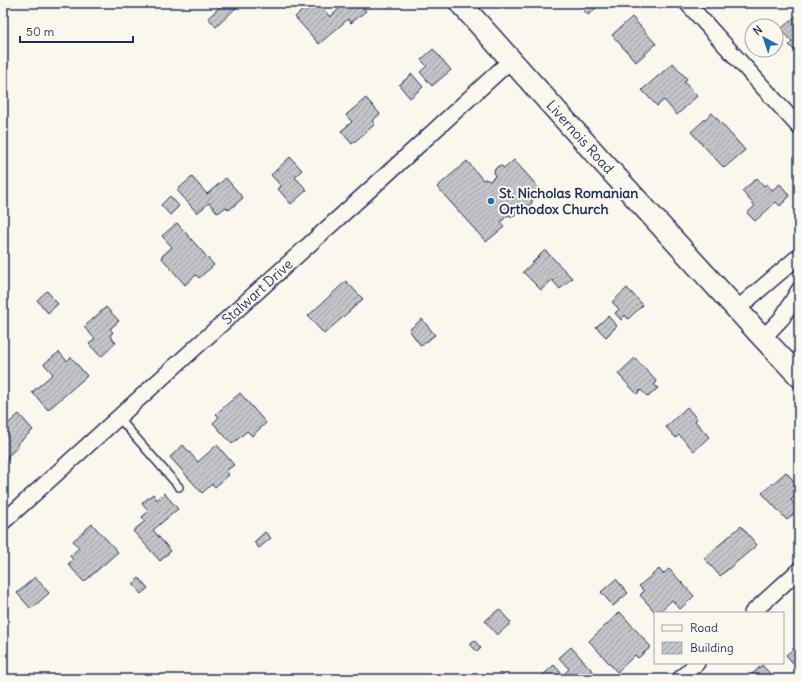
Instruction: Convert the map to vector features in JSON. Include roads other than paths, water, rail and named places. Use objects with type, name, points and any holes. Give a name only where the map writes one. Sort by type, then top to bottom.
[{"type":"main road","name":"Livernois Road","points":[[460,3],[762,338],[799,376]]},
{"type":"street","points":[[687,3],[799,128]]},
{"type":"street","name":"Stalwart Drive","points":[[3,522],[511,60]]},
{"type":"street","points":[[737,309],[799,256]]},
{"type":"street","points":[[762,338],[782,318],[799,290]]},
{"type":"street","points":[[753,612],[799,570]]},
{"type":"street","points":[[680,679],[696,664]]},
{"type":"lane","points":[[118,417],[179,487]]},
{"type":"place","name":"St. Nicholas Romanian Orthodox Church","points":[[491,201]]}]
